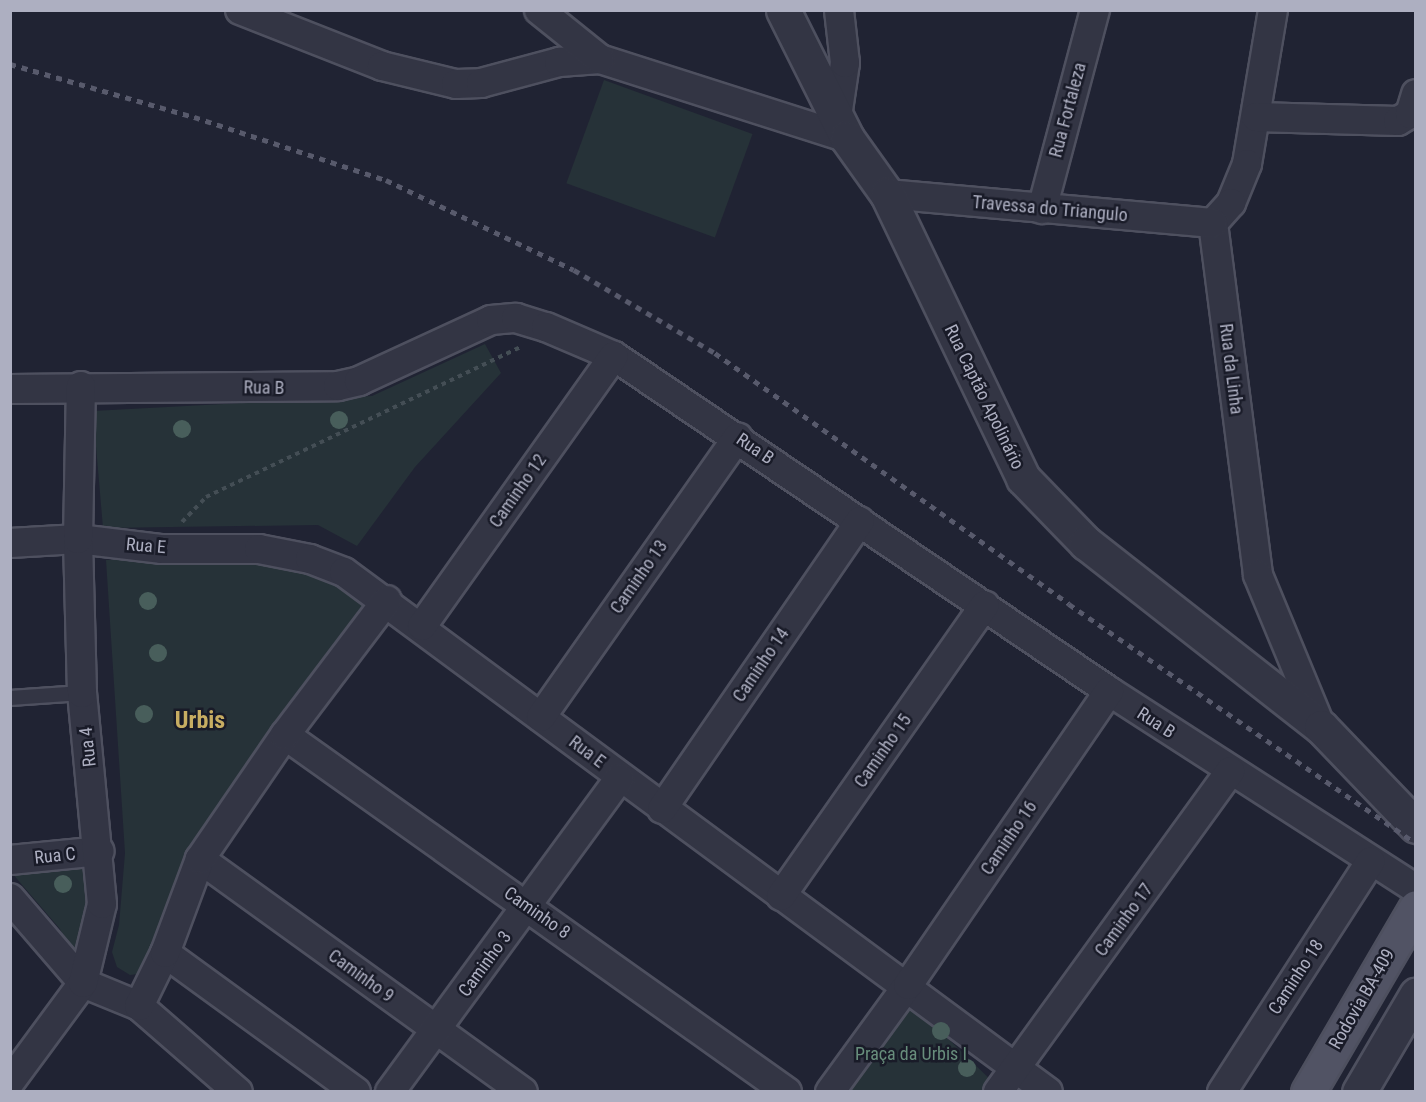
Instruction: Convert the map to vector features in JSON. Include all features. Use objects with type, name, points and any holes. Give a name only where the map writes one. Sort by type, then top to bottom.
[{"type":"main road","name":"Rodovia BA-409","points":[[1308,1092],[1416,907]]},
{"type":"street","points":[[240,10],[382,66],[456,84],[481,83],[559,62],[600,59],[842,127],[845,63],[838,10]]},
{"type":"street","points":[[539,10],[600,59]]},
{"type":"street","name":"Rua Captão Apolinário","points":[[783,10],[842,127],[887,194],[1023,478],[1086,543],[1321,727],[1414,820]]},
{"type":"street","name":"Rua Fortaleza","points":[[1042,209],[1095,10]]},
{"type":"street","points":[[1213,223],[1239,188],[1256,117],[1273,10]]},
{"type":"street","points":[[1256,117],[1398,121],[1410,114],[1416,94]]},
{"type":"street","name":"Travessa do Triangulo","points":[[887,194],[1213,223]]},
{"type":"street","name":"Rua da Linha","points":[[1213,223],[1258,575],[1321,727]]},
{"type":"street","name":"Rua B","points":[[10,389],[81,386],[338,386],[359,381],[491,320],[516,318],[546,327],[614,356],[738,437],[1109,691],[1370,862],[1416,889]]},
{"type":"street","name":"Caminho 12","points":[[422,626],[614,356]]},
{"type":"street","name":"Rua 4","points":[[10,1082],[83,983],[102,904],[100,851],[82,693],[78,539],[81,386]]},
{"type":"street","name":"Caminho 13","points":[[541,717],[738,437]]},
{"type":"street","name":"Caminho 14","points":[[662,809],[860,521]]},
{"type":"street","name":"Rua E","points":[[10,543],[78,539],[162,549],[259,549],[310,559],[344,572],[422,626],[662,809],[908,985],[1009,1084],[1048,1092]]},
{"type":"street","points":[[139,1006],[165,953],[200,859],[285,735],[387,600]]},
{"type":"street","name":"Caminho 15","points":[[781,896],[985,605]]},
{"type":"street","name":"Caminho 16","points":[[830,1092],[908,985],[1109,691]]},
{"type":"street","name":"Caminho 8","points":[[285,735],[787,1092]]},
{"type":"street","name":"Caminho 17","points":[[1009,1084],[1230,771]]},
{"type":"street","name":"Caminho 3","points":[[390,1092],[437,1031],[620,778]]},
{"type":"street","name":"Rua C","points":[[10,860],[100,851]]},
{"type":"street","name":"Caminho 9","points":[[200,859],[523,1092]]},
{"type":"street","name":"Caminho 18","points":[[1222,1092],[1370,862]]},
{"type":"street","points":[[10,898],[83,983],[139,1006],[228,1088]]},
{"type":"street","points":[[165,953],[356,1092]]},
{"type":"street","points":[[1359,1092],[1416,995]]},
{"type":"lane","points":[[10,698],[82,693]]},
{"type":"path","points":[[162,549],[206,498],[514,353],[546,327]]},
{"type":"green space","points":[[604,80],[752,134],[715,237],[566,183]]},
{"type":"green space","points":[[485,344],[501,373],[415,467],[357,546],[318,525],[103,528],[93,411],[372,396]]},
{"type":"green space","points":[[248,554],[293,557],[370,601],[146,973],[130,975],[117,967],[112,952],[119,925],[125,853],[106,560]]},
{"type":"green space","points":[[109,861],[91,957],[71,953],[60,929],[11,872]]},
{"type":"green space","name":"Praça da Urbis I","points":[[906,998],[996,1085],[990,1092],[837,1092]]},
{"type":"railway","points":[[10,64],[194,117],[386,180],[574,270],[715,353],[1069,604],[1416,843]]},
{"type":"district","name":"Urbis","points":[[200,721]]}]
